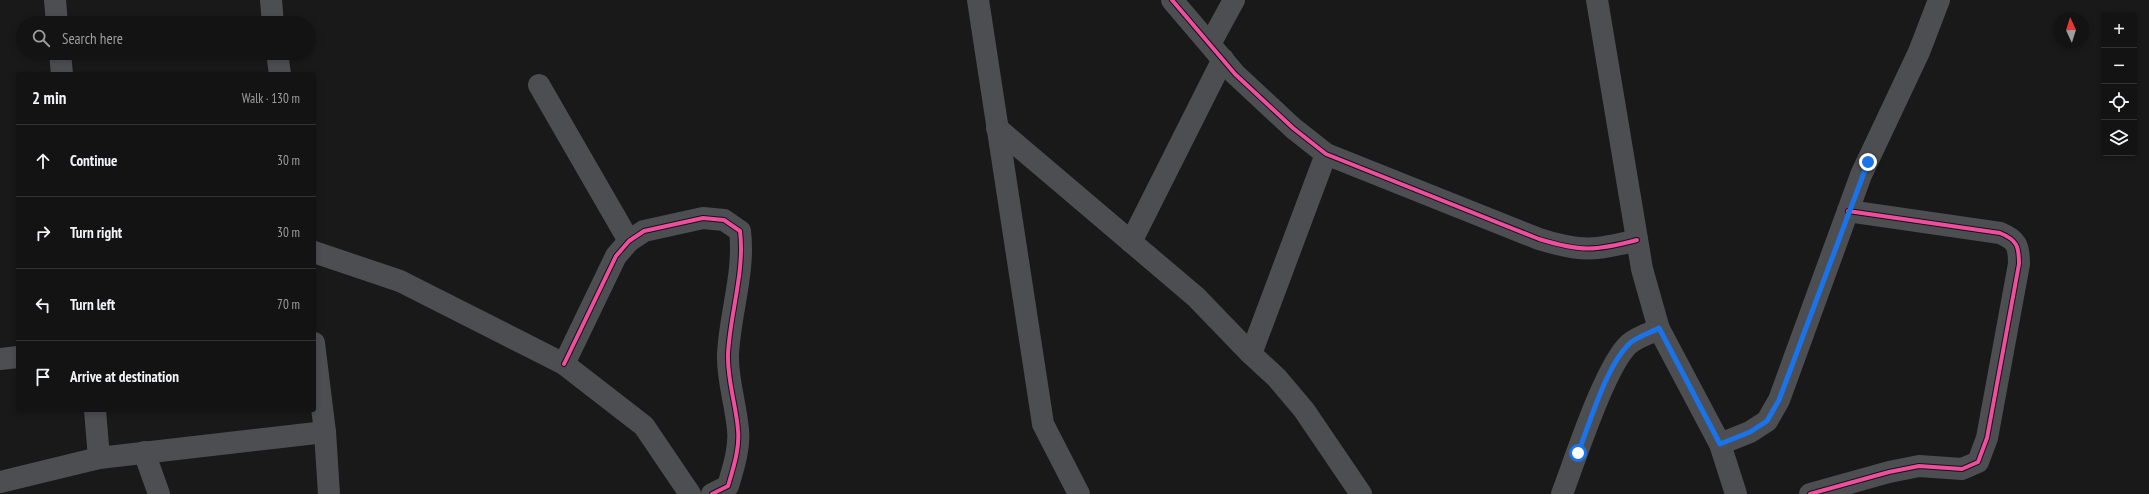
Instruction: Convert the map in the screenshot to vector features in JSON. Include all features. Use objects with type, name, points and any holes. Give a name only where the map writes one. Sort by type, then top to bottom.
[{"type":"street","points":[[55,0],[56,16]]},
{"type":"street","points":[[271,0],[273,16]]},
{"type":"street","points":[[978,0],[1043,424],[1079,494]]},
{"type":"street","points":[[1172,0],[1236,74],[1293,128],[1326,154],[1539,239],[1570,248],[1602,249],[1637,240]]},
{"type":"street","points":[[1131,242],[1216,52],[1234,0]]},
{"type":"street","points":[[1597,0],[1642,268],[1659,328],[1720,444],[1736,494]]},
{"type":"street","points":[[1720,444],[1750,432],[1767,421],[1779,400],[1861,175],[1919,52],[1939,0]]},
{"type":"street","points":[[61,60],[62,72]]},
{"type":"street","points":[[278,60],[280,72]]},
{"type":"street","points":[[539,84],[629,241]]},
{"type":"street","points":[[997,128],[1196,297],[1251,354],[1277,378],[1304,410],[1361,494]]},
{"type":"street","points":[[1251,354],[1326,154]]},
{"type":"street","points":[[1810,494],[1911,467],[1919,466],[1962,469],[1978,462],[1987,438],[2019,264],[2019,250],[2012,238],[2000,233],[1848,211]]},
{"type":"street","points":[[564,364],[616,256],[629,241],[644,231],[703,218],[724,220],[740,231],[743,249],[730,329],[728,356],[729,377],[738,431],[734,466],[728,486],[712,494]]},
{"type":"street","points":[[316,253],[400,280],[564,364],[644,426],[690,494]]},
{"type":"street","points":[[1562,494],[1604,385],[1617,360],[1629,344],[1659,328]]},
{"type":"street","points":[[0,359],[16,357]]},
{"type":"street","points":[[316,359],[325,432],[329,494]]},
{"type":"street","points":[[95,412],[99,458]]},
{"type":"street","points":[[0,482],[99,458],[325,432]]},
{"type":"street","points":[[144,452],[159,494]]},
{"type":"cycle path","points":[[1172,0],[1235,74],[1293,128],[1326,154],[1539,239],[1577,248],[1599,248],[1637,240]]},
{"type":"cycle path","points":[[1810,494],[1889,472],[1919,466],[1962,469],[1978,462],[1987,438],[2019,264],[2016,244],[2010,238],[2000,233],[1848,211]]},
{"type":"cycle path","points":[[564,364],[616,256],[629,241],[644,231],[703,218],[724,220],[740,231],[741,262],[728,354],[729,373],[737,420],[738,444],[736,458],[728,486],[712,494]]},
{"type":"route","points":[[1578,453],[1604,385],[1617,360],[1629,344],[1659,328],[1720,444],[1750,432],[1767,421],[1779,400],[1861,175],[1868,162]]}]
